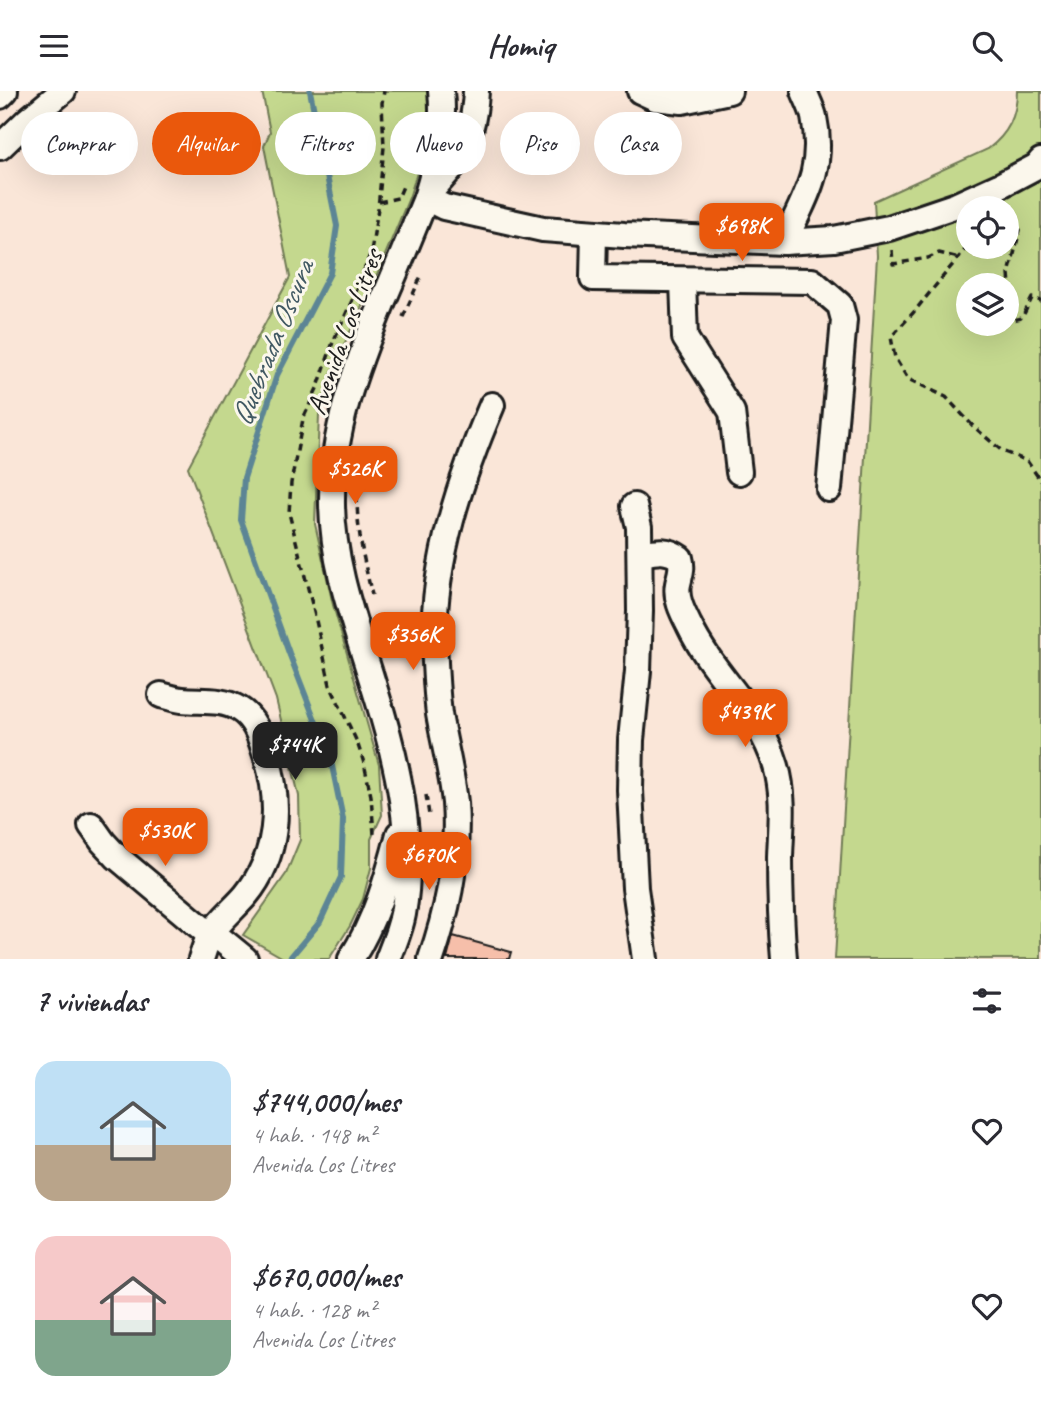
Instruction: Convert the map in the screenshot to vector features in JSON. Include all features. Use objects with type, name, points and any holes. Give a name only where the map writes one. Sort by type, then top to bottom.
[{"type":"street","points":[[0,96],[5,91]]},
{"type":"street","points":[[0,148],[62,91]]},
{"type":"street","name":"Avenida Los Litres","points":[[388,959],[402,917],[406,893],[407,859],[403,816],[397,768],[356,632],[339,562],[332,506],[333,481],[335,454],[349,392],[367,340],[426,198],[437,159],[442,119],[441,91]]},
{"type":"street","name":"Avenida Los Litres","points":[[426,198],[458,158],[473,117],[476,91]]},
{"type":"street","points":[[639,91],[655,99],[682,101],[729,91]]},
{"type":"street","points":[[784,241],[813,180],[818,156],[814,116],[804,91]]},
{"type":"street","points":[[426,198],[444,207],[543,229],[784,241],[834,239],[889,228],[957,205],[999,186],[1037,166],[1041,161]]},
{"type":"street","points":[[594,233],[593,278],[812,281],[840,305],[844,320],[829,489]]},
{"type":"street","points":[[682,280],[685,338],[732,412],[739,472]]},
{"type":"street","points":[[431,959],[449,894],[456,826],[453,787],[437,693],[434,638],[437,593],[457,496],[492,405]]},
{"type":"street","points":[[634,506],[639,527],[640,554],[638,671],[631,740],[630,790],[635,888],[645,959]]},
{"type":"street","points":[[640,554],[660,550],[680,558],[682,566],[678,593],[690,628],[749,711],[773,755],[783,801],[780,857],[784,959]]},
{"type":"street","points":[[161,695],[178,700],[208,700],[238,708],[254,724],[269,766],[275,809],[272,844],[267,862],[213,947],[201,959]]},
{"type":"street","name":"Avenida Los Litres","points":[[354,954],[380,899],[403,816]]},
{"type":"street","points":[[91,825],[117,857],[213,947]]},
{"type":"street","points":[[213,947],[223,941],[245,959]]},
{"type":"street","points":[[354,954],[366,949],[382,959]]},
{"type":"path","points":[[379,202],[398,198],[409,175]]},
{"type":"path","points":[[893,264],[928,258],[939,253],[956,257]]},
{"type":"path","points":[[959,259],[891,337],[895,358],[908,379],[946,397],[973,426],[1002,451],[1027,461],[1041,481]]},
{"type":"path","points":[[1013,259],[1009,274],[1013,320],[1022,318],[1032,299],[1041,301]]},
{"type":"path","points":[[403,319],[422,273]]},
{"type":"path","points":[[357,489],[357,515],[373,599]]},
{"type":"path","points":[[425,785],[429,819]]},
{"type":"green space","points":[[262,91],[431,91],[431,112],[390,112],[390,175],[416,175],[378,272],[334,366],[319,414],[315,524],[333,605],[379,765],[382,815],[371,839],[371,868],[363,899],[329,959],[285,959],[243,935],[286,874],[300,840],[299,796],[276,699],[188,467],[290,277],[264,146],[270,132]]},
{"type":"green space","points":[[1017,91],[1041,91],[1041,959],[835,959],[877,256],[874,201],[988,149],[1001,137],[1013,116]]},
{"type":"building","points":[[453,936],[511,952],[509,959],[447,959]]},
{"type":"waterway","name":"Quebrada Oscura","points":[[289,959],[320,922],[341,877],[343,819],[331,761],[241,520],[244,478],[277,375],[330,273],[337,226],[310,91]]}]
